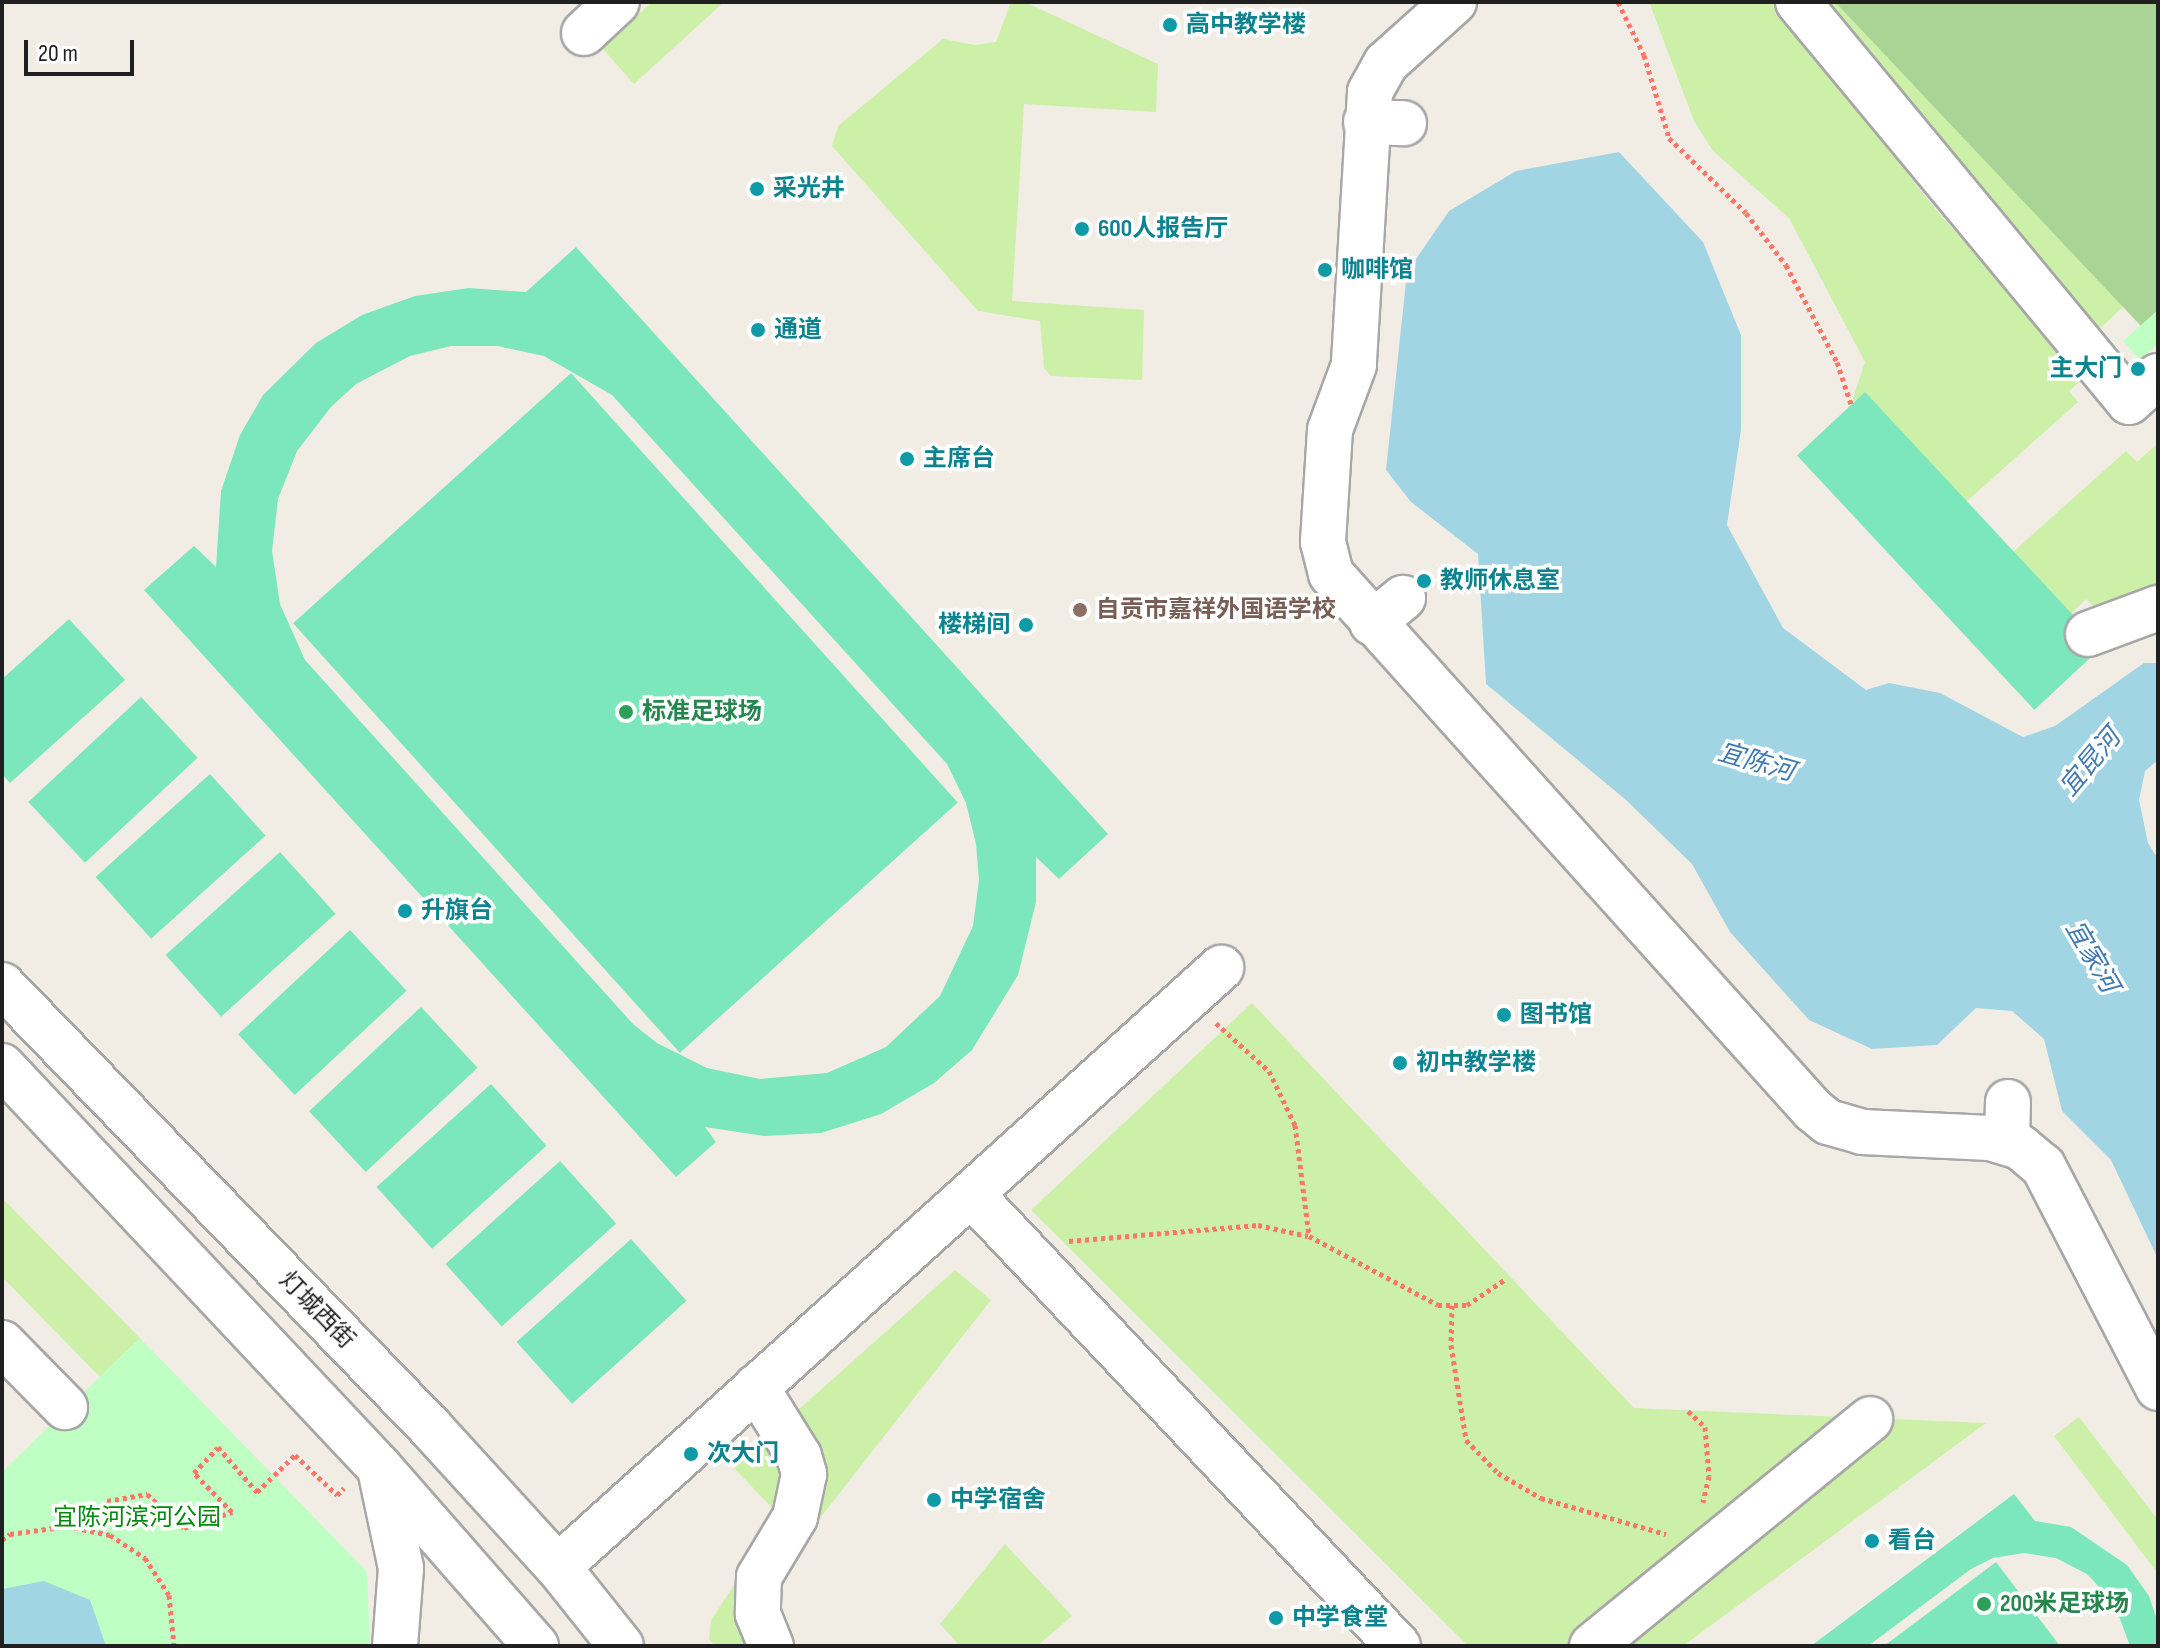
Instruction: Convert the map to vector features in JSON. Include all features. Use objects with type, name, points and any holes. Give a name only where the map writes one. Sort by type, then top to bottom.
[{"type":"street","points":[[584,33],[617,2]]},
{"type":"street","points":[[1454,2],[1386,63],[1370,92],[1385,122],[1354,365],[1331,423],[1323,542],[1331,574],[1388,610],[1828,1122],[1862,1132],[2008,1122],[2043,1166],[2158,1388]]},
{"type":"street","points":[[1798,2],[2129,402],[2158,376]]},
{"type":"street","points":[[2088,634],[2158,608]]},
{"type":"street","points":[[558,1567],[1221,968]]},
{"type":"street","name":"灯城西街","points":[[2,985],[558,1567],[621,1646]]},
{"type":"street","points":[[2,1066],[376,1464],[536,1646]]},
{"type":"street","points":[[971,1194],[1398,1646]]},
{"type":"street","points":[[2,1343],[65,1407]]},
{"type":"street","points":[[756,1387],[799,1456],[804,1474],[795,1517],[759,1577],[758,1614],[771,1646]]},
{"type":"street","points":[[1592,1646],[1870,1419]]},
{"type":"street","points":[[376,1464],[401,1568],[395,1646]]},
{"type":"path","points":[[1618,2],[1644,55],[1669,138],[1746,213],[1786,265],[1831,350],[1851,404]]},
{"type":"path","points":[[1189,998],[1269,1071],[1295,1125],[1309,1236]]},
{"type":"path","points":[[1020,1247],[1211,1226],[1258,1225],[1309,1236],[1438,1305],[1467,1305],[1504,1280]]},
{"type":"path","points":[[1452,1305],[1451,1345],[1466,1440],[1498,1473],[1541,1498],[1622,1526],[1667,1534],[1680,1526]]},
{"type":"path","points":[[1688,1411],[1705,1427],[1709,1476],[1699,1508]]},
{"type":"path","points":[[84,1530],[107,1501],[147,1494],[184,1528],[232,1512],[194,1473],[218,1447],[257,1492],[295,1455],[337,1495],[376,1464]]},
{"type":"path","points":[[2,1540],[10,1534],[67,1526],[110,1535],[145,1558],[169,1595],[174,1646]]},
{"type":"green space","points":[[652,2],[724,2],[634,84],[602,48]]},
{"type":"green space","points":[[1011,2],[1025,2],[1158,64],[1156,112],[1024,104],[1012,301],[1144,310],[1142,380],[1051,376],[1044,368],[1040,321],[978,311],[832,146],[838,126],[943,39],[975,45],[996,42]]},
{"type":"green space","points":[[1649,2],[1772,2],[1937,211],[2084,378],[2069,391],[2078,402],[1966,502],[1865,393],[1851,404],[1865,362],[1789,218],[1713,151],[1694,121]]},
{"type":"green space","points":[[1824,2],[1835,2],[2124,306],[2094,334]]},
{"type":"green space","points":[[1835,2],[2156,2],[2158,310],[2141,326]]},
{"type":"green space","points":[[576,247],[1108,834],[1059,879],[1036,857],[1036,902],[1018,975],[972,1050],[934,1083],[881,1114],[821,1133],[764,1136],[705,1127],[716,1142],[676,1177],[144,590],[194,546],[216,567],[221,491],[240,435],[263,395],[316,343],[362,315],[415,296],[469,288],[526,292]],"holes":[[[451,346],[497,346],[544,356],[612,395],[947,764],[966,803],[976,844],[979,880],[973,926],[940,996],[886,1047],[827,1073],[760,1079],[707,1068],[657,1043],[633,1024],[305,660],[280,604],[272,551],[278,499],[297,451],[331,407],[356,384],[410,356]]]},
{"type":"green space","points":[[2158,310],[2158,344],[2140,360],[2123,341]]},
{"type":"green space","name":"标准足球场","points":[[571,373],[958,803],[680,1053],[293,623]]},
{"type":"green space","points":[[1865,392],[2102,647],[2034,710],[1797,455]]},
{"type":"green space","points":[[2158,443],[2158,593],[2103,615],[2086,599],[2070,615],[2013,552],[2126,451],[2137,462]]},
{"type":"green space","points":[[69,619],[125,680],[10,783],[2,774],[2,679]]},
{"type":"green space","points":[[141,697],[198,758],[85,863],[28,802]]},
{"type":"green space","points":[[210,774],[266,836],[151,939],[96,877]]},
{"type":"green space","points":[[280,852],[336,914],[221,1017],[166,955]]},
{"type":"green space","points":[[350,930],[407,991],[295,1095],[238,1034]]},
{"type":"green space","points":[[1252,1003],[1634,1408],[1986,1423],[1683,1646],[1468,1646],[1031,1210]]},
{"type":"green space","points":[[421,1007],[478,1068],[366,1172],[309,1111]]},
{"type":"green space","points":[[491,1084],[547,1146],[432,1249],[377,1187]]},
{"type":"green space","points":[[560,1161],[616,1223],[502,1326],[446,1264]]},
{"type":"green space","points":[[2,1198],[140,1338],[100,1377],[2,1277]]},
{"type":"green space","points":[[631,1239],[687,1301],[572,1404],[517,1342]]},
{"type":"green space","points":[[955,1270],[991,1300],[798,1546],[788,1419]]},
{"type":"green space","name":"宜陈河滨河公园","points":[[140,1338],[367,1572],[370,1646],[2,1646],[2,1472]]},
{"type":"green space","points":[[2079,1417],[2158,1520],[2158,1574],[2054,1436]]},
{"type":"green space","points":[[772,1434],[792,1476],[775,1511],[734,1468]]},
{"type":"green space","points":[[2014,1494],[2035,1521],[2071,1527],[2127,1565],[2149,1596],[2158,1623],[2158,1646],[2130,1646],[2114,1603],[2087,1574],[2056,1558],[2024,1553],[1993,1558],[1971,1569],[1868,1646],[1811,1646]]},
{"type":"green space","points":[[1005,1544],[1072,1616],[1037,1646],[960,1646],[940,1624]]},
{"type":"green space","name":"200米足球场","points":[[1996,1562],[2060,1646],[1884,1646]]},
{"type":"green space","points":[[748,1564],[758,1646],[715,1646],[709,1639],[711,1620]]},
{"type":"water","points":[[1619,152],[1703,242],[1741,335],[1741,430],[1727,525],[1783,628],[1866,690],[1889,683],[1940,693],[2023,737],[2055,726],[2144,663],[2158,663],[2158,760],[2145,771],[2139,800],[2148,843],[2158,859],[2158,1259],[2111,1160],[2062,1111],[2044,1039],[2012,1011],[1976,1008],[1937,1045],[1872,1049],[1809,1020],[1730,932],[1692,864],[1625,799],[1486,684],[1478,554],[1411,502],[1386,470],[1407,272],[1449,211],[1516,171]]},
{"type":"water","points":[[44,1581],[90,1600],[106,1646],[2,1646],[2,1589]]},
{"type":"place","name":"高中教学楼","points":[[1170,25]]},
{"type":"place","name":"采光井","points":[[757,189]]},
{"type":"place","name":"600人报告厅","points":[[1082,229]]},
{"type":"place","name":"咖啡馆","points":[[1325,270]]},
{"type":"place","name":"通道","points":[[758,330]]},
{"type":"place","name":"主大门","points":[[2138,369]]},
{"type":"place","name":"主席台","points":[[907,459]]},
{"type":"place","name":"教师休息室","points":[[1424,581]]},
{"type":"place","name":"自贡市嘉祥外国语学校","points":[[1080,610]]},
{"type":"place","name":"楼梯间","points":[[1026,625]]},
{"type":"place","name":"标准足球场","points":[[626,712]]},
{"type":"place","name":"升旗台","points":[[405,911]]},
{"type":"place","name":"图书馆","points":[[1504,1015]]},
{"type":"place","name":"初中教学楼","points":[[1400,1063]]},
{"type":"place","name":"次大门","points":[[691,1454]]},
{"type":"place","name":"中学宿舍","points":[[934,1500]]},
{"type":"place","name":"看台","points":[[1872,1541]]},
{"type":"place","name":"200米足球场","points":[[1984,1604]]},
{"type":"place","name":"中学食堂","points":[[1276,1618]]},
{"type":"water label","name":"宜陈河","points":[[1756,763]]},
{"type":"water label","name":"宜昆河","points":[[2091,763]]},
{"type":"water label","name":"宜家河","points":[[2091,957]]}]
